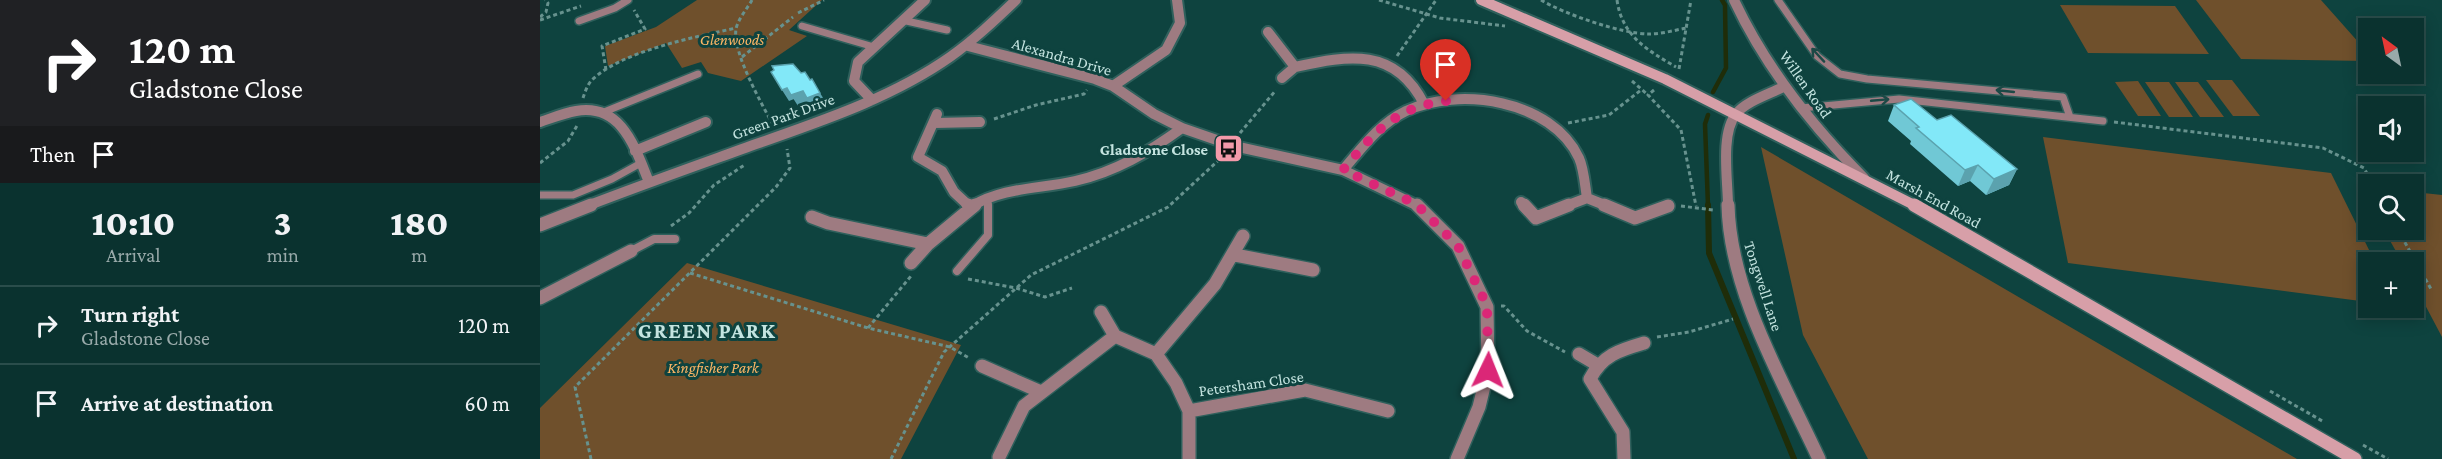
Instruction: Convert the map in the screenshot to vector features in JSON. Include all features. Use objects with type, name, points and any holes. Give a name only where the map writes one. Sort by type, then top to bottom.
[{"type":"street","points":[[873,100],[854,81],[858,62],[925,0]]},
{"type":"street","name":"Green Park Drive","points":[[540,225],[649,182],[873,100],[920,76],[968,46],[1000,18],[1016,0]]},
{"type":"street","points":[[1113,86],[1166,50],[1180,23],[1177,0]]},
{"type":"street","name":"Marsh End Road","points":[[1481,0],[1665,79],[1864,178],[1973,237],[2355,459]]},
{"type":"street","name":"Willen Road","points":[[1734,0],[1785,86],[1817,130],[1864,178]]},
{"type":"street","points":[[1268,32],[1295,67]]},
{"type":"street","name":"Alexandra Drive","points":[[968,46],[1095,79],[1113,86],[1154,114],[1182,128],[1234,146],[1343,170],[1416,204],[1458,246],[1487,306],[1488,370],[1479,407],[1457,459]]},
{"type":"street","points":[[1282,78],[1295,67],[1329,59],[1362,57],[1391,65],[1410,80],[1424,104]]},
{"type":"street","points":[[1736,114],[1744,107],[1785,86]]},
{"type":"street","points":[[1343,170],[1378,129],[1404,112],[1424,104],[1468,99],[1517,106],[1555,126],[1579,158],[1587,198]]},
{"type":"street","points":[[540,122],[580,110],[604,112],[620,120],[649,182]]},
{"type":"street","name":"Tongwell Lane","points":[[1736,114],[1727,132],[1730,232],[1753,316],[1819,459]]},
{"type":"street","points":[[970,207],[954,192],[942,171],[918,157],[936,118],[980,122]]},
{"type":"street","points":[[635,150],[706,122]]},
{"type":"street","points":[[911,263],[928,244],[970,207],[988,198],[1076,181],[1116,169],[1161,144],[1182,128]]},
{"type":"street","points":[[1521,202],[1536,218],[1587,198],[1635,218],[1668,206]]},
{"type":"street","points":[[812,217],[828,223],[928,244]]},
{"type":"street","points":[[1101,312],[1115,336],[1156,354],[1210,293],[1243,236]]},
{"type":"street","points":[[540,298],[631,251]]},
{"type":"street","points":[[1234,255],[1313,270]]},
{"type":"street","points":[[999,457],[1024,406],[1115,336]]},
{"type":"street","points":[[1624,459],[1625,438],[1614,417],[1594,392],[1590,379],[1596,364],[1610,354],[1644,343]]},
{"type":"street","name":"Petersham Close","points":[[1156,354],[1176,383],[1189,411],[1189,459]]},
{"type":"street","points":[[1579,354],[1596,364]]},
{"type":"street","points":[[982,366],[1041,392]]},
{"type":"street","name":"Petersham Close","points":[[1189,411],[1305,390],[1388,411]]},
{"type":"lane","points":[[579,21],[615,8],[628,0]]},
{"type":"lane","points":[[1778,0],[1817,56],[1840,74],[1867,79],[2063,97],[2070,117]]},
{"type":"lane","points":[[902,20],[947,30]]},
{"type":"lane","points":[[802,26],[874,47]]},
{"type":"lane","points":[[604,112],[698,74]]},
{"type":"lane","points":[[1801,108],[1899,99],[2103,121]]},
{"type":"lane","points":[[1942,103],[1945,112]]},
{"type":"lane","points":[[540,195],[573,195],[612,179],[641,163]]},
{"type":"lane","points":[[957,271],[988,234],[988,198]]},
{"type":"lane","points":[[631,251],[654,238],[675,239]]},
{"type":"path","points":[[540,18],[546,12],[548,3],[545,0]]},
{"type":"path","points":[[606,70],[602,46],[645,29],[628,0]]},
{"type":"path","points":[[591,459],[575,387],[763,201],[790,168],[789,153],[759,98],[742,57],[736,28],[752,0]]},
{"type":"path","points":[[742,57],[798,14],[824,0]]},
{"type":"path","points":[[1379,0],[1404,9],[1480,25],[1509,26]]},
{"type":"path","points":[[1391,65],[1436,0]]},
{"type":"path","points":[[1541,0],[1554,9],[1631,33],[1651,34],[1687,28]]},
{"type":"path","points":[[1617,0],[1622,22],[1631,33],[1652,53],[1679,69]]},
{"type":"path","points":[[1648,95],[1679,69],[1691,0]]},
{"type":"path","points":[[540,18],[588,3]]},
{"type":"path","points":[[540,163],[576,132],[580,110],[590,81],[606,70],[676,42],[736,28]]},
{"type":"path","points":[[1624,75],[1648,95],[1681,130],[1696,206]]},
{"type":"path","points":[[891,459],[944,352],[1031,275],[1168,207],[1234,146],[1236,137],[1281,84],[1282,78]]},
{"type":"path","points":[[980,122],[1013,114],[1036,105],[1084,94],[1095,79]]},
{"type":"path","points":[[1555,126],[1609,115],[1641,90]]},
{"type":"path","points":[[2103,121],[2323,148],[2364,168],[2367,174]]},
{"type":"path","points":[[670,227],[689,213],[714,185],[753,159]]},
{"type":"path","points":[[2404,240],[2431,288]]},
{"type":"path","points":[[868,328],[918,269],[911,263]]},
{"type":"path","points":[[957,271],[964,279],[1016,288],[1045,297],[1072,288]]},
{"type":"path","points":[[690,273],[868,328],[950,347],[982,366]]},
{"type":"path","points":[[1487,306],[1504,306],[1527,331],[1572,356],[1579,354]]},
{"type":"path","points":[[1644,343],[1658,336],[1689,332],[1733,319]]},
{"type":"path","points":[[2262,386],[2331,426]]},
{"type":"path","points":[[2359,442],[2388,459]]},
{"type":"green space","name":"Glenwoods","points":[[697,0],[822,0],[789,30],[807,36],[741,81],[708,73],[701,62],[682,68],[666,43],[608,66],[605,46],[656,27]]},
{"type":"green space","points":[[2196,0],[2321,0],[2358,42],[2358,61],[2241,59]]},
{"type":"green space","points":[[2060,5],[2175,6],[2209,54],[2088,53]]},
{"type":"green space","points":[[2206,80],[2232,80],[2260,116],[2233,116]]},
{"type":"green space","points":[[2138,81],[2161,116],[2138,116],[2115,82]]},
{"type":"green space","points":[[2145,82],[2169,82],[2193,117],[2169,117]]},
{"type":"green space","points":[[2175,82],[2198,82],[2224,117],[2200,117]]},
{"type":"green space","points":[[2043,137],[2331,173],[2358,228],[2358,240],[2364,240],[2370,252],[2358,252],[2358,301],[2068,263]]},
{"type":"green space","points":[[1761,147],[2297,459],[1868,459],[1803,335]]},
{"type":"green space","points":[[2424,193],[2442,195],[2442,337],[2424,303],[2424,252],[2396,252],[2390,240],[2424,240]]},
{"type":"green space","name":"Kingfisher Park","points":[[687,263],[961,345],[901,459],[540,459],[540,408]]},
{"type":"building","points":[[793,64],[801,73],[805,72],[810,80],[812,79],[820,93],[807,98],[803,91],[791,95],[787,88],[782,90],[771,72],[774,70],[772,66]]},
{"type":"building","points":[[1911,99],[1937,120],[1951,115],[2017,169],[1994,179],[1978,165],[1965,170],[1916,128],[1919,127],[1894,105]]},
{"type":"waterway","points":[[1713,92],[1726,68],[1725,5],[1722,0]]},
{"type":"waterway","points":[[1708,115],[1705,124],[1708,206]]},
{"type":"waterway","points":[[1708,205],[1709,253],[1794,459]]},
{"type":"place","name":"Gladstone Close","points":[[1229,149]]},
{"type":"district","name":"GREEN PARK","points":[[707,330]]},
{"type":"route","points":[[1446,101],[1424,104],[1404,112],[1378,129],[1343,170],[1416,204],[1458,246],[1487,306],[1488,370]]}]
